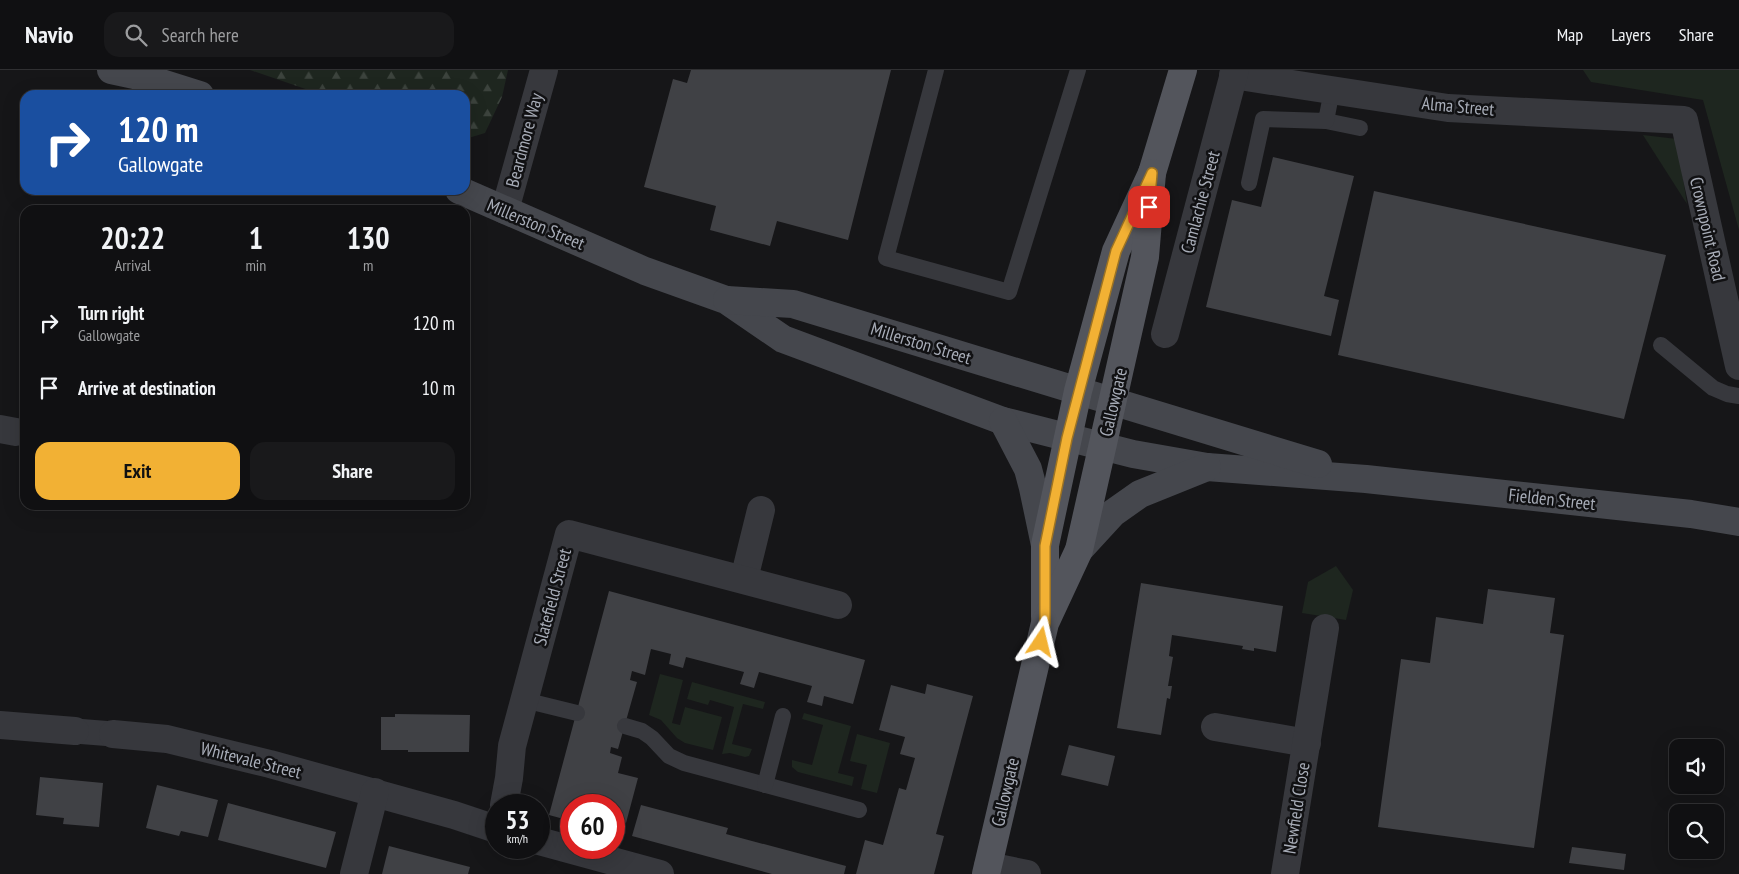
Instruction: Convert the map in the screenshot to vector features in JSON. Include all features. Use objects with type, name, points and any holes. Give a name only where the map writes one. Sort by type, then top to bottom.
[{"type":"main road","points":[[111,70],[139,76],[184,90]]},
{"type":"main road","name":"Gallowgate","points":[[1045,623],[1045,546],[1078,391],[1116,251],[1152,173],[1183,70]]},
{"type":"main road","name":"Gallowgate","points":[[987,870],[1045,623],[1080,550],[1145,257],[1152,173]]},
{"type":"main road","name":"Millerston Street","points":[[470,195],[645,271],[726,300],[783,339],[1003,421],[1067,438]]},
{"type":"main road","name":"Millerston Street","points":[[726,300],[793,304],[1113,401]]},
{"type":"main road","name":"Fielden Street","points":[[1113,401],[1366,479]]},
{"type":"main road","points":[[1003,421],[1028,469],[1045,546]]},
{"type":"main road","name":"Fielden Street","points":[[1067,438],[1133,454],[1206,467],[1366,479],[1691,514],[1739,522]]},
{"type":"main road","name":"Fielden Street","points":[[1080,550],[1113,513],[1140,494],[1206,467]]},
{"type":"street","name":"Beardmore Way","points":[[505,210],[544,70]]},
{"type":"street","name":"Alma Street","points":[[1234,72],[1448,108],[1684,120]]},
{"type":"street","name":"Camlachie Street","points":[[1165,334],[1234,72]]},
{"type":"street","name":"Crownpoint Road","points":[[1684,120],[1739,366]]},
{"type":"street","points":[[744,579],[761,510]]},
{"type":"street","name":"Slatefield Street","points":[[506,794],[512,746],[570,534],[838,605]]},
{"type":"street","name":"Newfield Close","points":[[1285,874],[1325,628]]},
{"type":"street","name":"Whitevale Street","points":[[0,725],[167,739],[375,792],[485,825]]},
{"type":"street","name":"Newfield Close","points":[[1215,727],[1307,743]]},
{"type":"street","points":[[354,874],[375,792]]},
{"type":"street","points":[[550,845],[604,867],[660,874]]},
{"type":"street","points":[[987,870],[1027,874]]},
{"type":"lane","points":[[936,70],[886,258],[1009,292],[1078,70]]},
{"type":"lane","points":[[1326,121],[1332,90]]},
{"type":"lane","points":[[1249,183],[1262,119],[1326,121],[1360,128]]},
{"type":"lane","points":[[1661,345],[1713,388],[1727,394],[1739,396]]},
{"type":"lane","points":[[524,700],[577,713]]},
{"type":"lane","points":[[765,784],[783,716]]},
{"type":"lane","points":[[625,726],[642,731],[652,738],[669,756],[684,763],[859,810]]},
{"type":"green space","points":[[250,70],[508,70],[502,97],[485,133],[470,138],[470,90],[308,90]]},
{"type":"green space","points":[[1583,70],[1739,70],[1739,230],[1703,100],[1591,82]]},
{"type":"green space","points":[[1643,135],[1677,139],[1687,204]]},
{"type":"green space","points":[[1336,566],[1353,590],[1346,620],[1302,613],[1308,582]]},
{"type":"green space","points":[[660,674],[683,680],[672,723],[680,725],[685,707],[722,717],[713,750],[685,743],[677,738],[661,720],[649,715]]},
{"type":"green space","points":[[692,682],[765,702],[763,709],[743,704],[732,744],[752,749],[749,756],[745,757],[730,753],[722,754],[734,707],[710,700],[708,705],[687,699]]},
{"type":"green space","points":[[804,713],[851,726],[838,773],[854,777],[852,786],[798,772],[792,767],[792,760],[812,765],[823,725],[802,719]]},
{"type":"green space","points":[[857,734],[890,743],[877,793],[861,789],[867,765],[850,761]]},
{"type":"building","points":[[691,70],[891,70],[848,240],[777,221],[770,246],[710,230],[716,206],[644,187],[673,79],[687,83]]},
{"type":"building","points":[[1273,157],[1354,176],[1324,296],[1339,300],[1331,336],[1206,307],[1232,200],[1261,207]]},
{"type":"building","points":[[1374,191],[1666,255],[1624,419],[1338,355]]},
{"type":"building","points":[[1141,583],[1283,606],[1276,652],[1254,648],[1254,651],[1242,649],[1243,646],[1172,635],[1169,656],[1173,657],[1168,686],[1172,686],[1170,699],[1167,698],[1161,735],[1117,728]]},
{"type":"building","points":[[1488,589],[1555,598],[1550,633],[1564,635],[1534,848],[1378,827],[1401,659],[1430,663],[1436,617],[1483,624]]},
{"type":"building","points":[[609,591],[865,660],[853,704],[824,696],[822,706],[807,702],[812,686],[759,672],[754,688],[740,684],[744,672],[686,657],[683,668],[669,664],[671,654],[651,649],[645,675],[632,671],[630,680],[637,682],[618,749],[611,747],[610,753],[622,757],[618,773],[638,778],[626,823],[625,794],[560,794],[560,818],[550,815]]},
{"type":"building","points":[[927,684],[973,696],[936,834],[944,836],[934,874],[856,874],[865,840],[883,845],[899,788],[906,790],[915,758],[900,754],[905,737],[879,730],[891,685],[925,694]]},
{"type":"building","points":[[395,714],[470,715],[469,752],[381,750],[381,717],[395,717]]},
{"type":"building","points":[[1069,745],[1115,756],[1108,786],[1061,775]]},
{"type":"building","points":[[40,777],[103,783],[99,827],[63,824],[64,818],[36,815]]},
{"type":"building","points":[[157,785],[218,800],[208,837],[181,831],[179,836],[146,828]]},
{"type":"building","points":[[228,803],[336,832],[326,868],[218,840]]},
{"type":"building","points":[[641,805],[728,828],[726,834],[846,866],[844,874],[772,874],[632,836]]},
{"type":"building","points":[[389,846],[470,867],[468,874],[382,874]]},
{"type":"building","points":[[1572,847],[1626,854],[1624,870],[1569,863]]},
{"type":"route","points":[[1041,642],[1045,623],[1045,546],[1078,391],[1116,251],[1152,173],[1149,207]]}]
